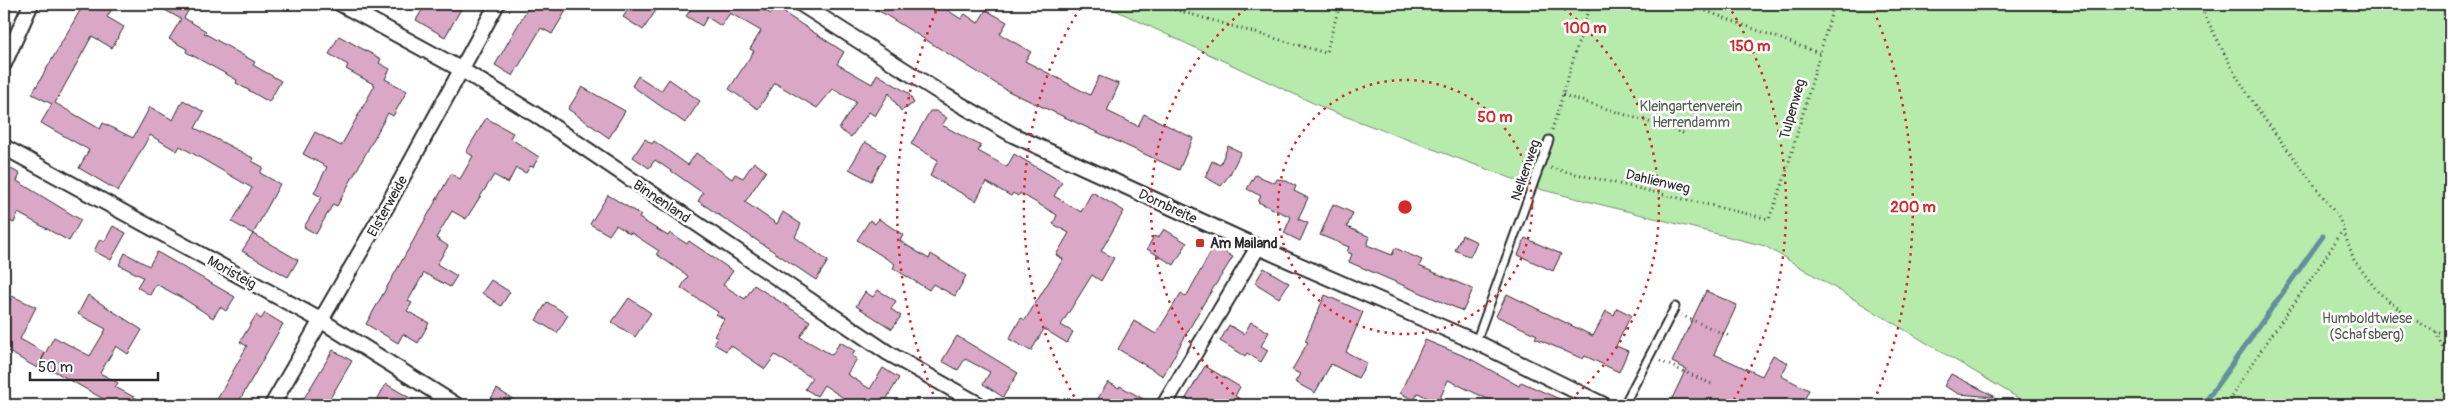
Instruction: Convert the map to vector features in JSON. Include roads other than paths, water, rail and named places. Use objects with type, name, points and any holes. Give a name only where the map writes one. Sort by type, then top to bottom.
[{"type":"street","points":[[4,64],[31,4]]},
{"type":"street","name":"Binnenland","points":[[341,4],[462,70],[536,115],[888,353],[980,405]]},
{"type":"street","name":"Elsterweide","points":[[272,405],[322,321],[498,4]]},
{"type":"street","name":"Dornbreite","points":[[801,4],[939,92],[1013,135],[1258,247],[1476,342],[1604,405]]},
{"type":"street","name":"Moristeig","points":[[4,147],[322,321],[456,405]]},
{"type":"street","points":[[1164,405],[1258,247]]},
{"type":"lane","name":"Nelkenweg","points":[[1476,342],[1549,140]]},
{"type":"lane","points":[[1624,405],[1674,310]]},
{"type":"waterway","points":[[2203,405],[2323,236]]},
{"type":"place","name":"Am Mailand","points":[[1200,243]]},
{"type":"park label","name":"Kleingartenverein Herrendamm","points":[[1691,114]]},
{"type":"park label","name":"Humboldtwiese (Schafsberg)","points":[[2367,326]]}]
